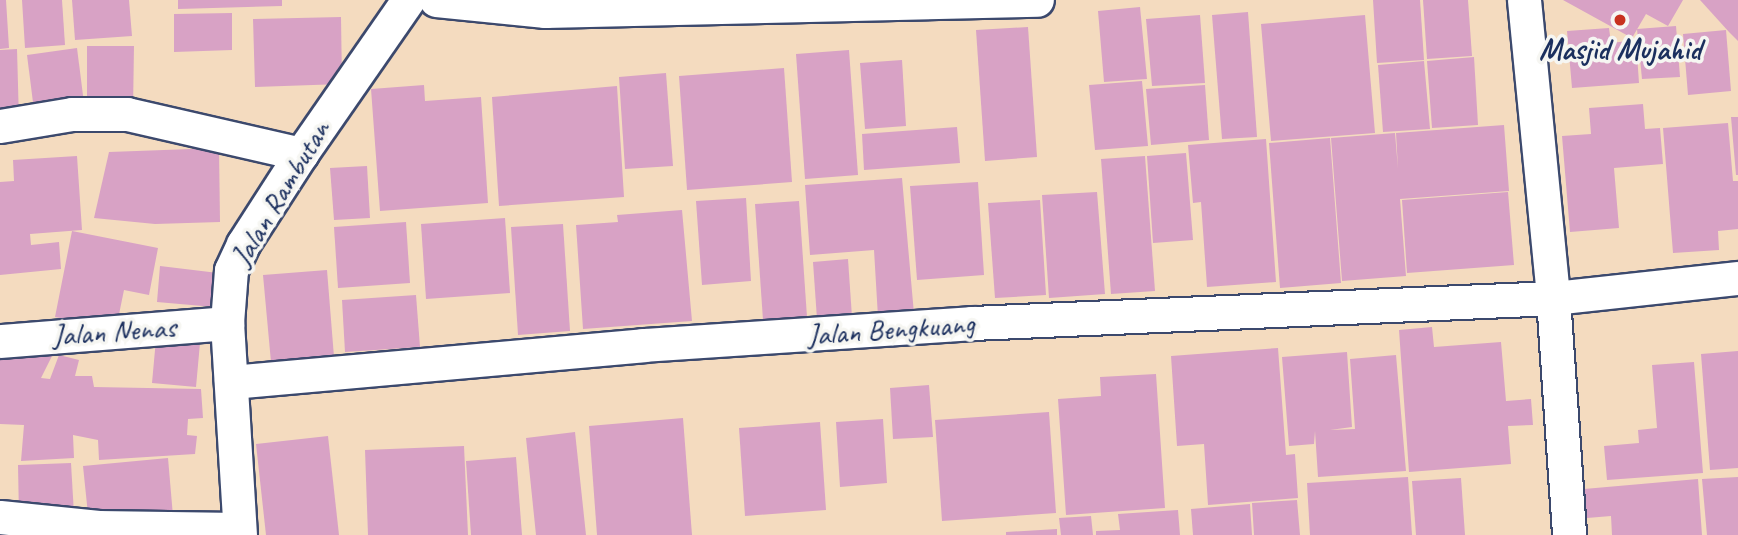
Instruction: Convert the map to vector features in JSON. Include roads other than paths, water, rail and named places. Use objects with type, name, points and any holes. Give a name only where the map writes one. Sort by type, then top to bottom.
[{"type":"street","name":"Jalan Rambutan","points":[[239,532],[227,323],[228,283],[235,257],[300,154],[408,0]]},
{"type":"street","points":[[436,0],[545,11],[1037,0]]},
{"type":"street","points":[[1524,0],[1553,298],[1569,535]]},
{"type":"street","points":[[0,126],[72,114],[128,114],[300,154]]},
{"type":"street","name":"Jalan Bengkuang","points":[[231,382],[643,345],[972,323],[1553,298],[1738,278]]},
{"type":"street","name":"Jalan Nenas","points":[[0,341],[227,323]]},
{"type":"street","points":[[0,517],[98,527],[239,532]]},
{"type":"place","name":"Masjid Mujahid","points":[[1620,20]]}]
